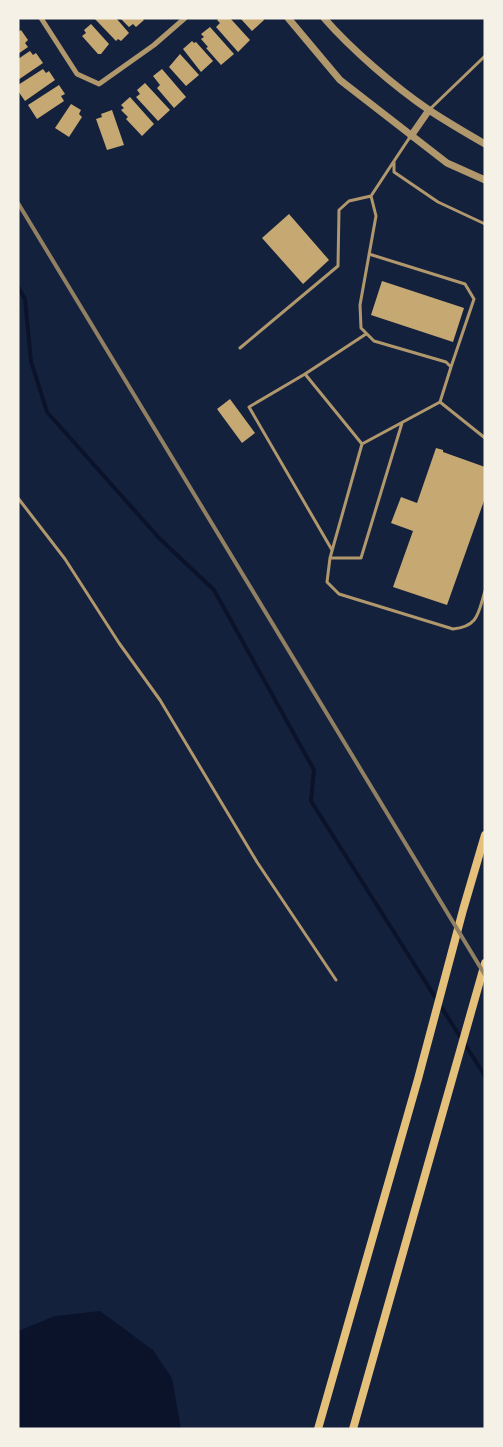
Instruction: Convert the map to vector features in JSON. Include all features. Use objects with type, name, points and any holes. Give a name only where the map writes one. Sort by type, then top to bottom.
[{"type":"main road","points":[[318,1429],[485,836]]},
{"type":"main road","points":[[353,1429],[485,963]]},
{"type":"street","points":[[41,18],[77,74],[99,84],[154,45],[185,18]]},
{"type":"street","points":[[288,18],[340,80],[447,163],[485,180]]},
{"type":"street","points":[[324,18],[336,32],[403,91],[429,110],[485,144]]},
{"type":"street","points":[[411,136],[429,110]]},
{"type":"lane","points":[[429,110],[485,56]]},
{"type":"lane","points":[[240,348],[338,266],[339,210],[349,201],[370,196],[411,136]]},
{"type":"lane","points":[[394,162],[393,172],[438,202],[485,224]]},
{"type":"lane","points":[[370,196],[375,216],[360,305],[361,328],[374,341],[446,362],[451,367]]},
{"type":"lane","points":[[369,254],[465,284],[474,299],[440,402],[362,444],[332,550],[327,582],[339,594],[453,629],[465,628],[477,619],[485,591]]},
{"type":"lane","points":[[332,550],[249,406],[305,374],[367,333]]},
{"type":"lane","points":[[305,374],[362,444]]},
{"type":"lane","points":[[440,402],[485,438]]},
{"type":"lane","points":[[330,558],[361,558],[402,423]]},
{"type":"lane","points":[[18,498],[65,559],[119,644],[160,700],[257,862],[336,980]]},
{"type":"water","points":[[100,1311],[153,1350],[172,1378],[181,1429],[18,1429],[18,1331],[55,1316]]},
{"type":"building","points":[[94,18],[116,18],[129,33],[121,41],[118,39],[116,41]]},
{"type":"building","points":[[120,18],[142,18],[144,20],[136,27],[133,24],[129,27]]},
{"type":"building","points":[[230,18],[250,40],[238,52],[216,27],[220,23],[217,20]]},
{"type":"building","points":[[240,18],[263,18],[264,20],[252,31]]},
{"type":"building","points":[[91,24],[109,44],[101,54],[98,54],[82,36],[86,33],[84,30]]},
{"type":"building","points":[[210,27],[234,54],[221,65],[201,39],[204,37],[201,34]]},
{"type":"building","points":[[21,30],[28,40],[25,43],[28,47],[18,54],[18,32]]},
{"type":"building","points":[[192,41],[196,42],[213,61],[201,72],[183,49]]},
{"type":"building","points":[[30,51],[33,55],[36,53],[43,63],[18,80],[18,59]]},
{"type":"building","points":[[180,54],[199,75],[186,86],[169,67]]},
{"type":"building","points":[[43,69],[46,73],[49,71],[55,80],[25,101],[18,91],[18,85]]},
{"type":"building","points":[[162,69],[186,97],[174,108],[157,88],[160,85],[153,76]]},
{"type":"building","points":[[145,83],[170,110],[158,121],[136,97],[140,94],[137,90]]},
{"type":"building","points":[[59,85],[65,94],[61,96],[64,101],[37,119],[28,105]]},
{"type":"building","points":[[130,97],[154,124],[142,136],[121,110],[124,108],[121,105]]},
{"type":"building","points":[[71,104],[81,110],[79,114],[82,117],[69,137],[55,128]]},
{"type":"building","points":[[112,110],[124,145],[107,150],[96,119],[102,117],[101,114]]},
{"type":"building","points":[[289,214],[329,260],[303,284],[262,238]]},
{"type":"building","points":[[382,281],[464,308],[453,342],[371,315]]},
{"type":"building","points":[[230,399],[255,433],[242,443],[217,409]]},
{"type":"building","points":[[436,448],[485,467],[485,498],[447,605],[393,587],[413,531],[391,523],[401,497],[417,503]]},
{"type":"waterway","points":[[18,287],[25,299],[31,361],[47,412],[159,538],[214,590],[314,770],[311,801],[485,1076]]},
{"type":"railway","points":[[18,203],[485,975]]}]
